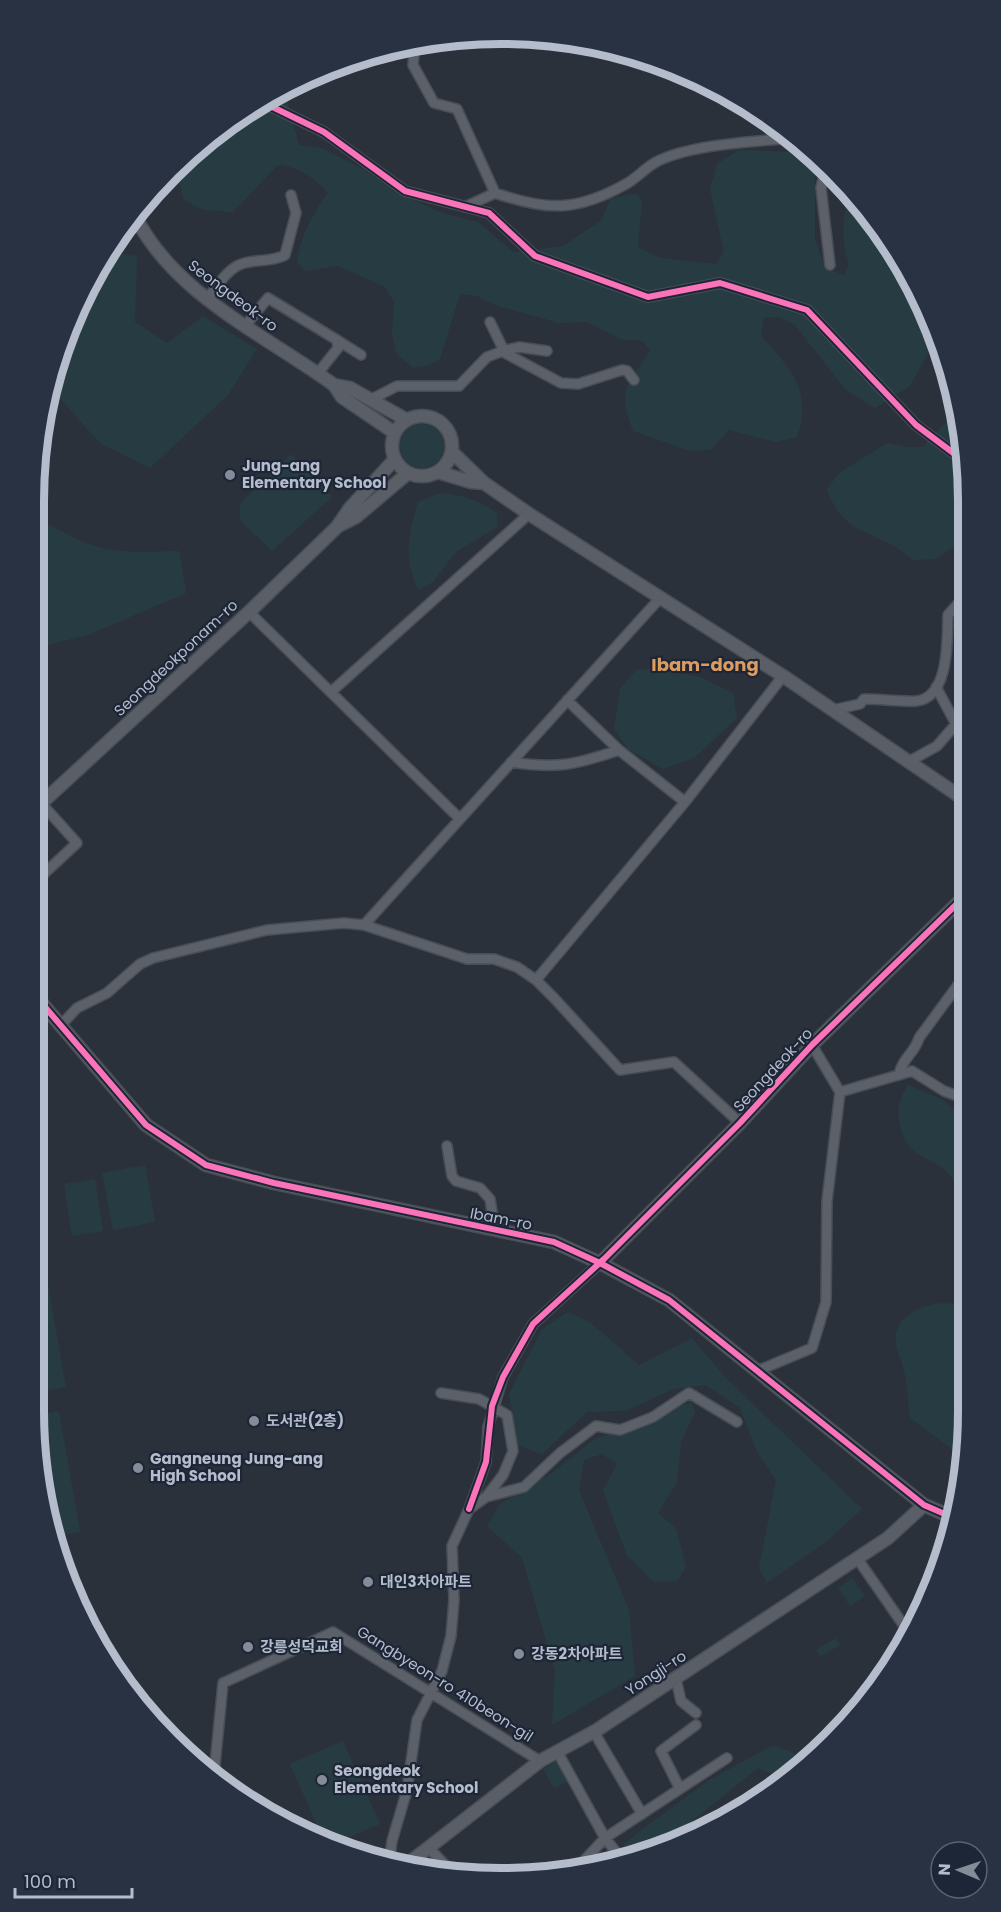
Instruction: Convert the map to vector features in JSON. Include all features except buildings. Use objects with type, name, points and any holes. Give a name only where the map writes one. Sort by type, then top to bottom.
[{"type":"street","points":[[414,51],[413,65],[434,102],[457,109],[495,193]]},
{"type":"street","points":[[271,106],[324,132],[405,191],[489,213],[535,256],[648,297],[720,283],[807,310],[916,425],[955,455]]},
{"type":"street","points":[[465,207],[495,193],[531,205],[555,208],[587,204],[628,183],[656,162],[722,145],[780,139]]},
{"type":"street","points":[[824,177],[821,188],[830,265]]},
{"type":"street","points":[[207,299],[226,275],[240,265],[276,261],[285,255],[296,213],[291,195]]},
{"type":"street","name":"Seongdeok-ro","points":[[139,221],[178,275],[245,326],[334,384]]},
{"type":"street","points":[[245,326],[268,298],[361,355]]},
{"type":"street","points":[[490,322],[503,351],[534,371],[561,383],[579,384],[622,370],[627,371],[634,380]]},
{"type":"street","points":[[318,373],[338,348],[337,340]]},
{"type":"street","points":[[370,400],[397,386],[459,386],[488,357],[503,351],[519,347],[547,351]]},
{"type":"street","points":[[334,384],[350,388],[407,420]]},
{"type":"street","points":[[334,384],[342,397],[395,433]]},
{"type":"street","points":[[418,416],[429,416],[440,421],[447,430],[452,440],[452,452],[447,463],[438,472],[428,476],[408,473],[395,459],[392,446],[395,433],[407,420],[418,416]]},
{"type":"street","points":[[452,452],[484,483],[529,514],[783,676],[958,795]]},
{"type":"street","points":[[337,526],[350,508],[395,459]]},
{"type":"street","points":[[438,472],[471,482],[484,483]]},
{"type":"street","points":[[337,526],[356,517],[408,473]]},
{"type":"street","points":[[331,692],[529,514]]},
{"type":"street","name":"Seongdeokponam-ro","points":[[44,801],[249,612],[337,526]]},
{"type":"street","points":[[364,925],[661,597]]},
{"type":"street","points":[[833,710],[860,705],[864,699],[918,701],[936,687],[948,649],[948,615],[958,605]]},
{"type":"street","points":[[249,612],[459,818]]},
{"type":"street","points":[[536,980],[685,802],[783,676]]},
{"type":"street","points":[[908,762],[937,746],[956,724],[936,687]]},
{"type":"street","points":[[567,700],[619,750],[685,802]]},
{"type":"street","points":[[511,762],[548,767],[577,765],[619,750]]},
{"type":"street","points":[[44,813],[77,843],[44,874]]},
{"type":"street","name":"Seongdeok-ro","points":[[600,1263],[740,1123],[812,1045],[958,903]]},
{"type":"street","points":[[61,1025],[77,1008],[107,993],[140,964],[153,958],[267,930],[344,923],[364,925],[466,958],[494,959],[517,967],[536,980],[620,1070],[674,1062],[740,1123]]},
{"type":"street","points":[[899,1075],[902,1062],[917,1047],[919,1038],[958,985]]},
{"type":"street","name":"Ibam-ro","points":[[44,1006],[146,1125],[206,1166],[274,1184],[554,1242],[600,1263],[669,1300],[924,1505],[946,1514]]},
{"type":"street","points":[[757,1371],[812,1348],[826,1302],[827,1201],[840,1092],[812,1045]]},
{"type":"street","points":[[840,1092],[912,1071],[944,1091],[958,1096]]},
{"type":"street","points":[[447,1146],[452,1176],[456,1181],[480,1188],[487,1193],[494,1209],[495,1230]]},
{"type":"street","points":[[390,1855],[407,1790],[417,1720],[442,1671],[451,1636],[454,1600],[452,1546],[469,1509],[486,1462],[492,1406],[503,1377],[533,1324],[600,1263]]},
{"type":"street","points":[[441,1393],[479,1399],[507,1414],[513,1451],[503,1475],[486,1497],[469,1509]]},
{"type":"street","points":[[486,1497],[524,1487],[560,1453],[596,1426],[620,1430],[652,1417],[689,1393],[737,1422]]},
{"type":"street","name":"Yongji-ro","points":[[412,1860],[540,1761],[594,1732],[888,1538],[924,1505]]},
{"type":"street","points":[[857,1558],[904,1626]]},
{"type":"street","name":"Gangbyeon-ro 410beon-gil","points":[[215,1768],[223,1683],[333,1632],[540,1761]]},
{"type":"street","points":[[676,1679],[681,1701],[696,1713]]},
{"type":"street","points":[[680,1789],[661,1751],[696,1725]]},
{"type":"street","points":[[594,1732],[642,1814]]},
{"type":"street","points":[[557,1751],[605,1838],[617,1853]]},
{"type":"street","points":[[584,1861],[605,1838],[727,1758]]},
{"type":"street","points":[[428,1847],[446,1865]]},
{"type":"green space","points":[[286,97],[299,145],[321,148],[361,168],[401,195],[445,214],[478,222],[513,252],[563,246],[602,220],[610,199],[636,193],[642,200],[638,247],[660,258],[716,264],[724,252],[710,189],[717,164],[739,150],[796,152],[815,169],[815,239],[825,268],[844,275],[849,265],[843,229],[848,204],[896,272],[923,326],[931,349],[910,386],[875,408],[845,389],[795,325],[780,317],[764,317],[761,336],[790,370],[801,394],[801,421],[797,437],[776,442],[729,430],[711,450],[690,451],[633,431],[625,404],[625,395],[630,381],[650,350],[642,341],[621,339],[587,322],[559,323],[495,305],[477,296],[460,294],[440,359],[430,365],[413,368],[396,353],[392,333],[394,302],[385,287],[338,266],[306,271],[297,262],[308,226],[328,193],[318,182],[299,170],[278,165],[233,212],[203,210],[184,200],[178,176],[222,138]]},
{"type":"green space","points":[[117,253],[137,256],[135,322],[167,343],[203,316],[257,349],[228,395],[150,468],[100,443],[56,394],[78,326],[105,272]]},
{"type":"green space","points":[[950,417],[957,471],[958,543],[937,559],[913,560],[901,550],[853,526],[843,518],[827,489],[839,473],[887,443],[906,447],[923,447]]},
{"type":"green space","points":[[422,424],[431,425],[438,430],[443,437],[443,455],[438,462],[431,467],[422,468],[413,467],[406,462],[401,455],[400,446],[401,437],[406,430],[413,425]]},
{"type":"green space","points":[[291,454],[332,497],[272,551],[240,520],[240,504]]},
{"type":"green space","points":[[440,493],[477,501],[490,508],[497,513],[497,527],[456,552],[433,582],[418,590],[409,556],[412,526],[418,502]]},
{"type":"green space","points":[[44,523],[81,541],[105,549],[130,552],[179,551],[186,593],[88,635],[44,646]]},
{"type":"green space","points":[[655,668],[700,677],[733,693],[737,718],[694,758],[663,769],[628,749],[614,728],[620,689],[636,670]]},
{"type":"green space","points":[[908,1085],[943,1100],[958,1114],[958,1192],[954,1180],[947,1172],[923,1157],[908,1144],[899,1120],[899,1106]]},
{"type":"green space","points":[[145,1165],[155,1222],[113,1230],[102,1173]]},
{"type":"green space","points":[[95,1179],[103,1231],[72,1236],[64,1184]]},
{"type":"green space","points":[[44,1263],[66,1387],[44,1391]]},
{"type":"green space","points":[[958,1304],[956,1452],[910,1418],[906,1379],[897,1349],[897,1330],[901,1322],[914,1311],[932,1305]]},
{"type":"green space","points":[[568,1312],[591,1323],[639,1365],[692,1338],[726,1378],[862,1509],[827,1541],[767,1583],[759,1568],[776,1480],[756,1450],[740,1408],[706,1385],[674,1389],[625,1411],[587,1412],[542,1454],[517,1445],[509,1394],[542,1329]]},
{"type":"green space","points":[[691,1402],[695,1412],[681,1442],[677,1482],[658,1513],[676,1528],[686,1567],[677,1581],[654,1582],[627,1556],[603,1490],[617,1464],[602,1454],[584,1460],[579,1490],[629,1610],[635,1676],[552,1725],[555,1671],[522,1558],[487,1526],[500,1504],[552,1473],[593,1440]]},
{"type":"green space","points":[[59,1411],[80,1532],[61,1536],[59,1530],[47,1471],[44,1414]]},
{"type":"green space","points":[[852,1578],[865,1596],[850,1606],[838,1588]]},
{"type":"green space","points":[[836,1638],[840,1645],[820,1657],[816,1650]]},
{"type":"green space","points":[[343,1741],[380,1824],[343,1840],[319,1831],[290,1764]]},
{"type":"green space","points":[[773,1745],[801,1756],[777,1775],[758,1768],[680,1832],[628,1850],[623,1844],[709,1780]]},
{"type":"green space","points":[[561,1759],[572,1779],[554,1789],[543,1769]]},
{"type":"cycle path","points":[[270,106],[324,132],[405,191],[489,213],[535,256],[648,297],[720,283],[807,310],[916,425],[955,455]]},
{"type":"cycle path","points":[[469,1509],[486,1462],[492,1406],[503,1377],[533,1324],[604,1259],[740,1123],[812,1045],[958,903]]},
{"type":"cycle path","points":[[44,1006],[146,1125],[206,1165],[274,1183],[554,1242],[600,1263],[669,1300],[924,1505],[946,1514]]},
{"type":"place","name":"Jung-ang Elementary School","points":[[230,475]]},
{"type":"place","name":"도서관(2층)","points":[[254,1421]]},
{"type":"place","name":"Gangneung Jung-ang High School","points":[[138,1468]]},
{"type":"place","name":"대인3차아파트","points":[[368,1582]]},
{"type":"place","name":"강릉성덕교회","points":[[248,1647]]},
{"type":"place","name":"강동2차아파트","points":[[519,1654]]},
{"type":"place","name":"Seongdeok Elementary School","points":[[322,1780]]},
{"type":"district","name":"Ibam-dong","points":[[705,665]]}]
